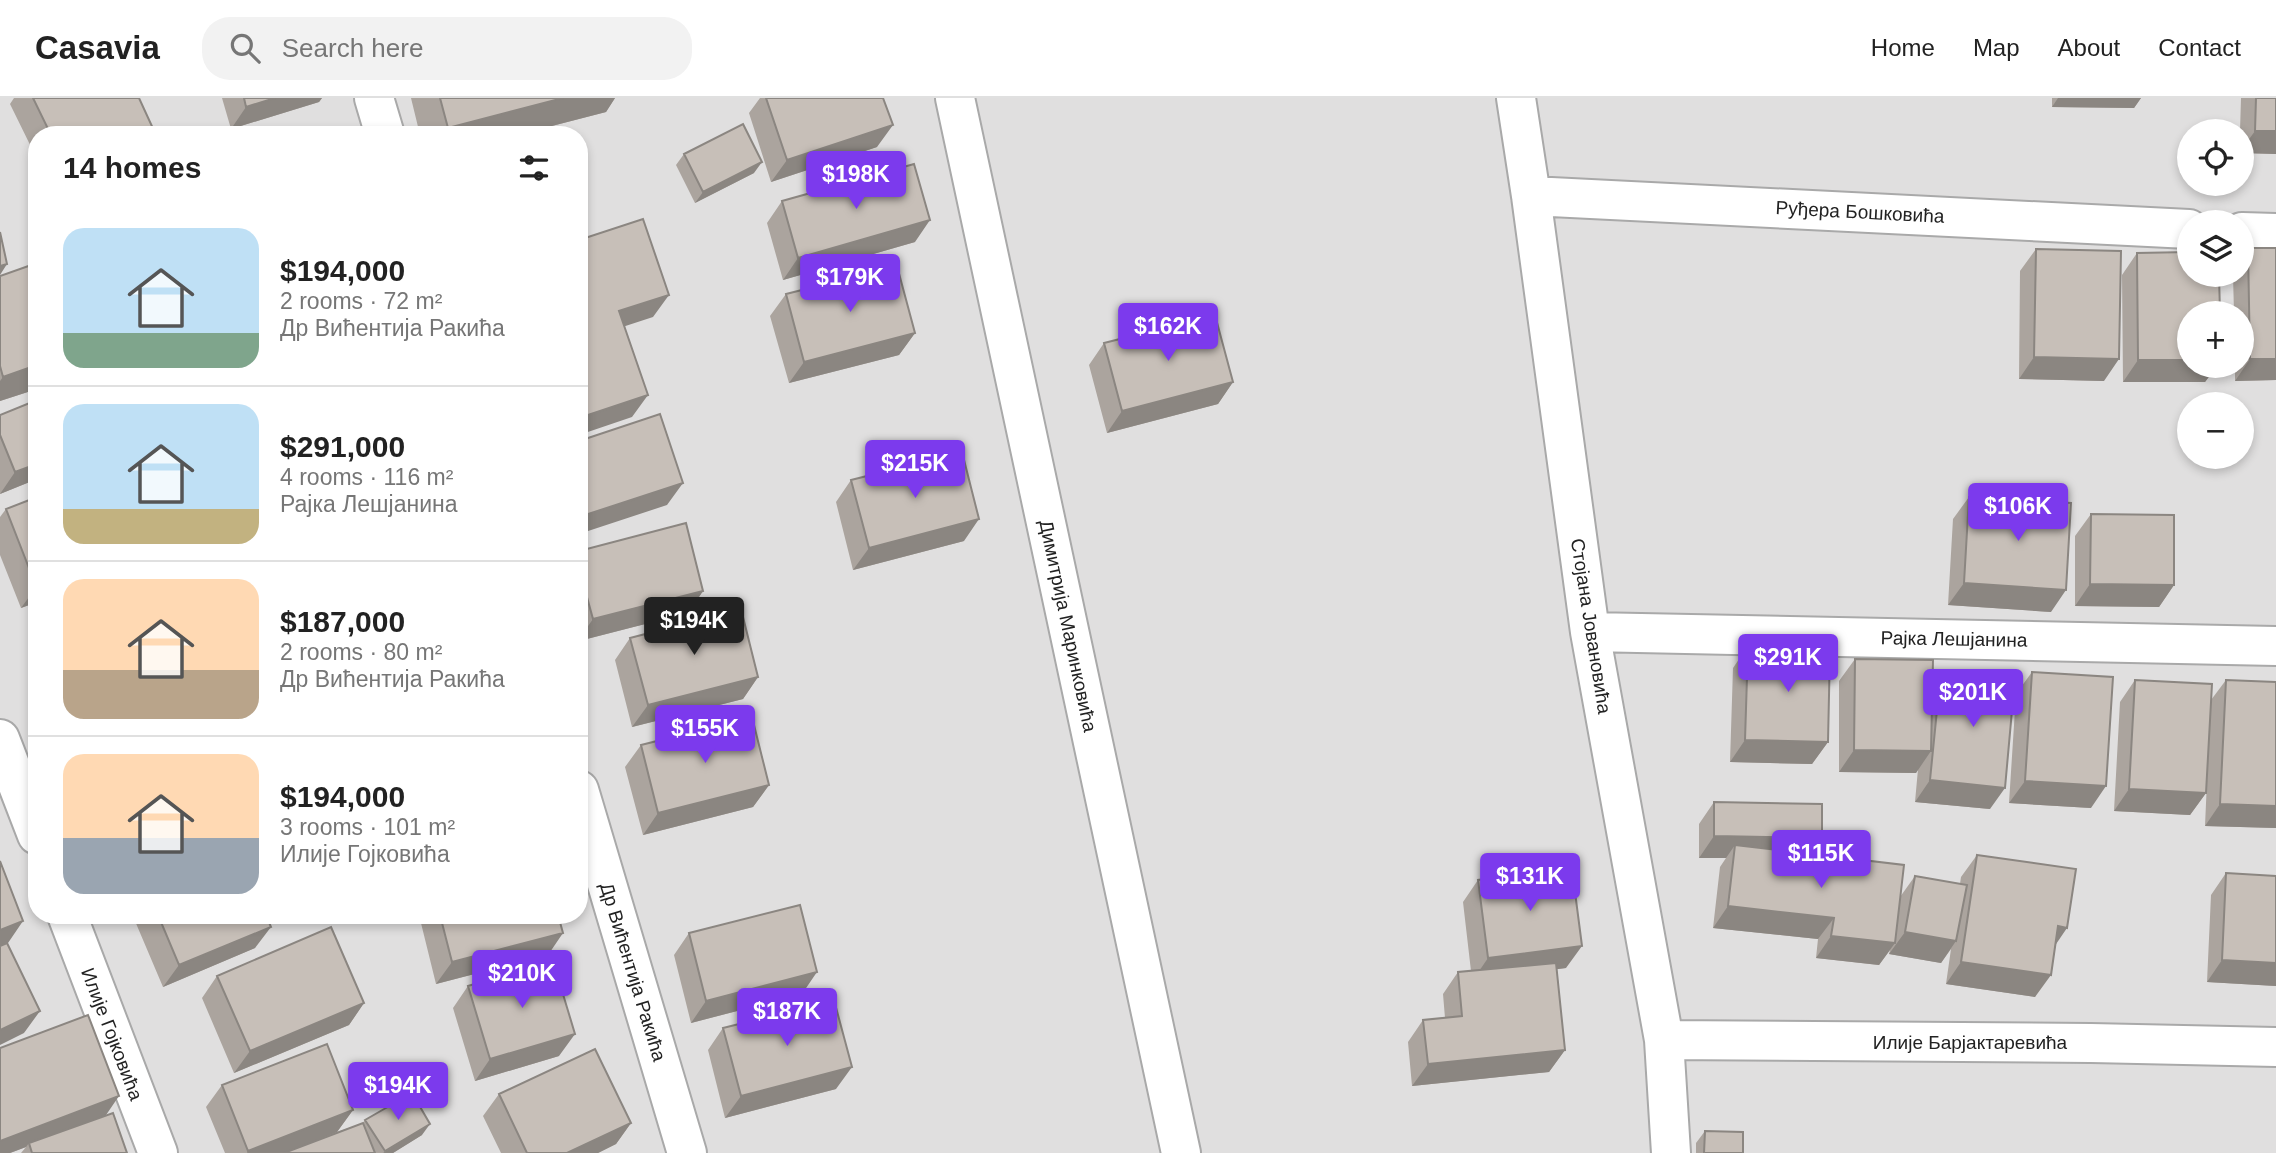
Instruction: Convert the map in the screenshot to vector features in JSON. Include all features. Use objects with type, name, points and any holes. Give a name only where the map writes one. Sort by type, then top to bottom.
[{"type":"street","points":[[374,98],[382,126]]},
{"type":"street","name":"Димитрија Маринковића","points":[[955,98],[1181,1153]]},
{"type":"street","name":"Стојана Јовановића","points":[[1516,98],[1590,632],[1664,1040],[1671,1153]]},
{"type":"street","name":"Руђера Бошковића","points":[[1531,195],[2177,228]]},
{"type":"street","points":[[2254,232],[2276,233]]},
{"type":"street","name":"Рајка Лешјанина","points":[[1590,632],[2276,646]]},
{"type":"street","points":[[0,739],[28,812]]},
{"type":"street","name":"Др Вићентија Ракића","points":[[588,820],[687,1153]]},
{"type":"street","name":"Илије Гојковића","points":[[70,924],[158,1153]]},
{"type":"street","name":"Илије Барјактаревића","points":[[1664,1040],[2276,1047]]},
{"type":"shaded area","points":[[0,98],[2276,98],[2276,1153],[0,1153]]},
{"type":"building","points":[[33,98],[139,98],[152,126],[47,126]]},
{"type":"building","points":[[244,98],[275,98],[246,107]]},
{"type":"building","points":[[440,98],[563,98],[456,126],[447,126]]},
{"type":"building","points":[[766,98],[883,98],[893,125],[787,160]]},
{"type":"building","points":[[2256,98],[2276,98],[2276,131],[2255,131]]},
{"type":"building","points":[[743,124],[762,162],[703,192],[684,154]]},
{"type":"building","points":[[914,164],[930,220],[798,258],[782,201]]},
{"type":"building","points":[[643,219],[669,295],[619,311],[648,395],[588,415],[588,237]]},
{"type":"building","points":[[0,232],[7,264],[0,266]]},
{"type":"building","points":[[2254,248],[2276,248],[2276,359],[2254,359],[2254,301],[2249,301],[2249,287],[2254,287]]},
{"type":"building","points":[[2036,249],[2121,251],[2119,359],[2034,357]]},
{"type":"building","points":[[2177,252],[2177,287],[2219,287],[2220,301],[2177,301],[2177,360],[2138,360],[2137,253]]},
{"type":"building","points":[[28,266],[28,368],[3,377],[0,366],[0,276]]},
{"type":"building","points":[[897,266],[915,333],[804,362],[786,294]]},
{"type":"building","points":[[1215,315],[1233,382],[1122,411],[1104,343]]},
{"type":"building","points":[[28,404],[28,467],[15,472],[0,435],[0,415]]},
{"type":"building","points":[[660,414],[683,483],[588,514],[588,438]]},
{"type":"building","points":[[962,452],[979,519],[869,548],[851,480]]},
{"type":"building","points":[[1969,497],[2071,503],[2066,590],[1964,583]]},
{"type":"building","points":[[28,500],[28,565],[6,509]]},
{"type":"building","points":[[2091,514],[2174,515],[2174,585],[2090,584]]},
{"type":"building","points":[[686,523],[703,591],[593,619],[588,601],[588,549]]},
{"type":"building","points":[[741,609],[758,677],[648,705],[630,638]]},
{"type":"building","points":[[1748,646],[1830,649],[1828,742],[1745,740]]},
{"type":"building","points":[[1855,659],[1933,660],[1931,751],[1854,750]]},
{"type":"building","points":[[1941,670],[2015,677],[2005,788],[1930,780]]},
{"type":"building","points":[[2032,672],[2113,677],[2106,786],[2025,781]]},
{"type":"building","points":[[2135,680],[2212,684],[2206,793],[2129,789]]},
{"type":"building","points":[[2226,680],[2276,682],[2276,806],[2220,804]]},
{"type":"building","points":[[752,717],[769,785],[658,813],[641,745]]},
{"type":"building","points":[[1714,802],[1822,804],[1822,838],[1714,836]]},
{"type":"building","points":[[1735,845],[1904,865],[1895,943],[1831,936],[1834,918],[1728,906]]},
{"type":"building","points":[[1977,855],[2076,869],[2067,928],[2058,926],[2051,975],[1961,962]]},
{"type":"building","points":[[0,861],[23,921],[0,930]]},
{"type":"building","points":[[1572,869],[1582,946],[1488,958],[1478,880]]},
{"type":"building","points":[[2226,873],[2276,876],[2276,963],[2222,960]]},
{"type":"building","points":[[1915,876],[1967,885],[1956,941],[1905,932]]},
{"type":"building","points":[[800,905],[817,972],[706,1001],[689,933]]},
{"type":"building","points":[[162,924],[270,924],[271,927],[179,965]]},
{"type":"building","points":[[442,924],[560,924],[563,933],[452,962]]},
{"type":"building","points":[[331,927],[364,1003],[250,1051],[217,976]]},
{"type":"building","points":[[7,943],[40,1011],[0,1030],[0,946]]},
{"type":"building","points":[[553,961],[575,1034],[490,1059],[468,986]]},
{"type":"building","points":[[1556,963],[1565,1050],[1428,1064],[1423,1020],[1462,1016],[1458,972]]},
{"type":"building","points":[[834,1000],[852,1067],[741,1096],[723,1028]]},
{"type":"building","points":[[88,1015],[119,1096],[0,1141],[0,1048]]},
{"type":"building","points":[[327,1044],[353,1110],[248,1151],[222,1085]]},
{"type":"building","points":[[595,1049],[631,1123],[567,1153],[527,1153],[499,1094]]},
{"type":"building","points":[[412,1093],[430,1124],[385,1151],[365,1120]]},
{"type":"building","points":[[113,1113],[127,1153],[32,1153],[29,1143]]},
{"type":"building","points":[[363,1123],[375,1153],[284,1153]]},
{"type":"building","points":[[1705,1131],[1743,1132],[1743,1153],[1704,1153]]}]
